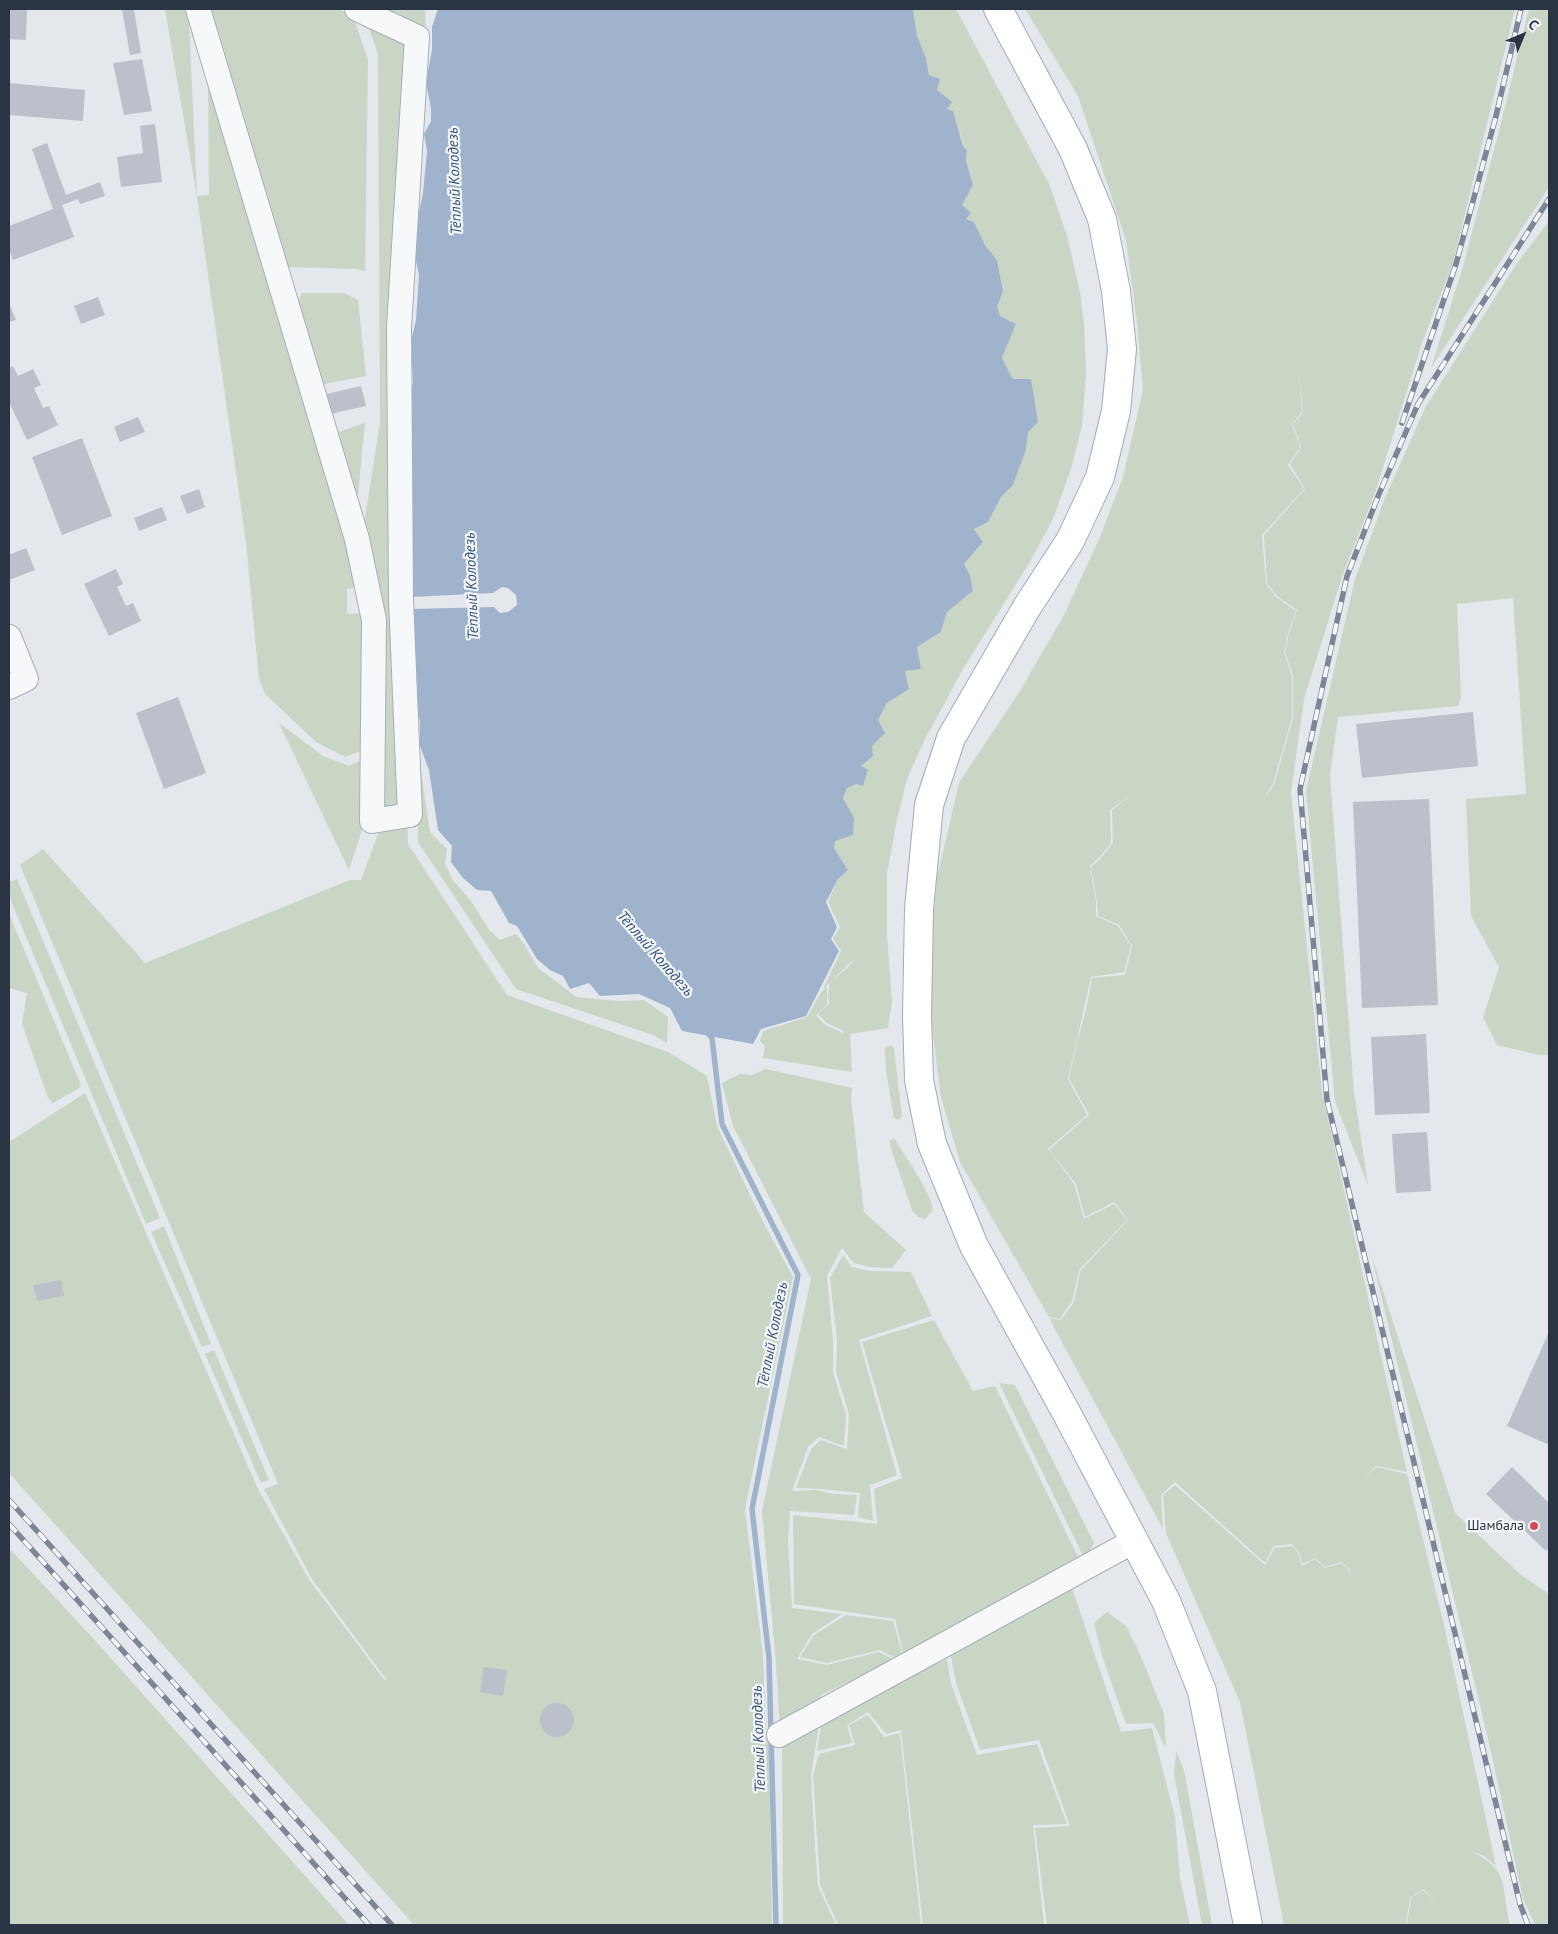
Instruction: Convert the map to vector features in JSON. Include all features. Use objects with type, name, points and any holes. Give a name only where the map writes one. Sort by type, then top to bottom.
[{"type":"main road","points":[[998,9],[1073,150],[1102,219],[1116,291],[1122,349],[1116,411],[1100,476],[1070,542],[1027,607],[950,738],[929,805],[919,909],[917,1015],[919,1080],[932,1144],[974,1246],[1066,1412],[1166,1601],[1202,1691],[1248,1925]]},
{"type":"street","points":[[198,9],[357,539],[374,620],[372,821],[410,814],[400,599],[399,327],[416,37],[357,9]]},
{"type":"street","points":[[9,637],[26,679],[9,687]]},
{"type":"street","points":[[779,1734],[1134,1541]]},
{"type":"green space","points":[[165,9],[185,9],[189,22],[197,196],[209,195],[208,71],[360,587],[347,589],[347,614],[367,613],[366,749],[345,757],[316,742],[265,694],[259,678],[246,543],[197,197]]},
{"type":"green space","points":[[205,9],[339,9],[353,16],[368,60],[365,271],[357,269],[285,267]]},
{"type":"green space","points":[[373,9],[425,9],[426,34]]},
{"type":"green space","points":[[913,9],[956,9],[1050,186],[1067,236],[1080,292],[1084,324],[1086,375],[1082,426],[1071,469],[1053,519],[1030,562],[963,669],[923,743],[907,779],[897,819],[887,874],[887,934],[892,1002],[888,1028],[850,1034],[852,1072],[763,1058],[765,1046],[760,1041],[763,1031],[807,1017],[820,994],[827,986],[827,1005],[816,1015],[825,1025],[843,1033],[844,1031],[827,1023],[818,1014],[829,1004],[830,982],[823,989],[841,951],[833,939],[840,927],[828,902],[838,879],[848,870],[834,848],[848,807],[843,798],[847,788],[856,784],[862,786],[860,766],[872,746],[877,720],[887,703],[909,689],[905,671],[917,647],[941,632],[947,612],[973,591],[970,575],[964,564],[983,542],[974,529],[988,522],[1001,497],[1013,485],[1026,450],[1028,432],[1013,379],[1002,358],[1016,324],[1000,316],[996,307],[1003,291],[997,260],[985,245],[974,222],[966,219],[962,205],[973,185],[966,159],[967,150],[963,146],[961,136],[929,75],[926,58],[917,36]],"holes":[[[855,958],[847,968],[832,981]]]},
{"type":"green space","points":[[1025,9],[1515,9],[1453,263],[1422,343],[1375,493],[1343,574],[1304,699],[1291,793],[1322,1092],[1407,1472],[1377,1466],[1361,1479],[1377,1467],[1407,1474],[1445,1629],[1496,1866],[1484,1856],[1468,1850],[1482,1857],[1498,1872],[1502,1880],[1510,1925],[1407,1925],[1411,1898],[1423,1890],[1439,1904],[1423,1889],[1410,1898],[1406,1925],[1284,1925],[1240,1702],[1166,1533],[1163,1495],[1175,1485],[1265,1565],[1275,1548],[1292,1546],[1298,1553],[1302,1566],[1315,1559],[1325,1568],[1342,1563],[1350,1571],[1348,1578],[1351,1571],[1342,1562],[1325,1567],[1315,1558],[1303,1564],[1299,1553],[1292,1544],[1274,1546],[1265,1563],[1175,1482],[1161,1495],[1163,1529],[1049,1318],[1061,1320],[1074,1302],[1080,1271],[1128,1220],[1114,1202],[1085,1217],[1076,1184],[1049,1150],[1089,1115],[1069,1078],[1092,978],[1125,975],[1132,946],[1119,925],[1098,916],[1097,902],[1091,867],[1113,843],[1112,810],[1131,795],[1110,810],[1111,843],[1090,866],[1096,902],[1096,916],[1118,926],[1131,946],[1124,972],[1091,977],[1068,1079],[1087,1115],[1048,1149],[1074,1184],[1084,1219],[1114,1204],[1127,1220],[1079,1270],[1072,1301],[1060,1319],[1049,1317],[960,1162],[941,1097],[927,989],[937,878],[959,783],[1020,691],[1064,615],[1100,537],[1123,477],[1143,390],[1137,323],[1126,240],[1078,96]],"holes":[[[1298,364],[1303,413],[1293,424],[1301,447],[1290,464],[1305,489],[1264,535],[1267,584],[1277,596],[1297,610],[1285,652],[1293,675],[1293,718],[1274,785],[1262,801],[1273,784],[1292,717],[1292,676],[1284,652],[1296,611],[1275,596],[1266,584],[1262,535],[1304,489],[1288,465],[1300,447],[1292,424],[1302,412]]]},
{"type":"green space","points":[[1529,9],[1549,9],[1549,187],[1431,368],[1462,270]]},
{"type":"green space","points":[[365,17],[413,40],[407,808],[378,814],[375,567],[365,542],[364,525],[380,422],[378,54]]},
{"type":"green space","points":[[1549,221],[1549,1055],[1539,1055],[1497,1045],[1483,1018],[1499,967],[1471,916],[1466,799],[1526,794],[1513,598],[1457,604],[1461,697],[1458,706],[1338,717],[1330,775],[1354,1092],[1368,1185],[1335,1102],[1306,791],[1355,579],[1385,498],[1425,408],[1515,266]]},
{"type":"green space","points":[[302,293],[344,293],[358,300],[366,376],[320,385],[296,304]]},
{"type":"green space","points":[[365,423],[356,515],[333,434]]},
{"type":"green space","points":[[279,723],[323,756],[349,766],[366,758],[364,824],[349,870]]},
{"type":"green space","points":[[418,751],[430,832],[447,849],[445,863],[452,879],[471,901],[489,930],[500,940],[516,934],[539,969],[576,997],[617,1001],[644,1000],[668,1017],[667,1043],[653,1035],[516,989],[418,842]]},
{"type":"green space","points":[[407,823],[408,844],[507,995],[668,1052],[707,1076],[717,1126],[762,1220],[793,1277],[745,1509],[763,1655],[766,1737],[769,1741],[772,1925],[414,1925],[9,1473],[9,1391],[11,1393],[9,1390],[9,1142],[85,1093],[258,1489],[310,1581],[385,1681],[386,1679],[312,1579],[264,1489],[278,1484],[20,865],[43,849],[145,963],[350,880],[361,880],[381,826]]},
{"type":"green space","points":[[17,879],[160,1218],[146,1224],[9,896],[9,882]]},
{"type":"green space","points":[[10,916],[81,1085],[78,1089],[53,1103],[48,1098],[22,1024],[27,993],[9,988]]},
{"type":"green space","points":[[890,1045],[894,1048],[902,1117],[898,1120],[894,1118],[886,1071],[885,1048]]},
{"type":"green space","points":[[766,1069],[852,1088],[851,1099],[864,1212],[906,1250],[892,1268],[869,1267],[854,1263],[842,1248],[827,1276],[833,1341],[833,1372],[846,1415],[844,1446],[819,1437],[808,1447],[792,1491],[817,1490],[833,1494],[857,1495],[854,1515],[790,1511],[788,1542],[792,1608],[842,1614],[812,1634],[797,1659],[827,1665],[879,1652],[895,1660],[821,1695],[819,1709],[780,1731],[776,1662],[762,1511],[811,1279],[733,1126],[722,1083],[740,1074],[752,1075]]},
{"type":"green space","points":[[894,1138],[928,1194],[933,1210],[925,1219],[918,1217],[912,1210],[891,1149],[890,1141]]},
{"type":"green space","points":[[164,1226],[211,1344],[202,1347],[151,1232]]},
{"type":"green space","points":[[1371,1254],[1455,1513],[1521,1575],[1549,1594],[1549,1925],[1535,1925],[1523,1899],[1489,1743]]},
{"type":"green space","points":[[843,1255],[852,1267],[870,1271],[911,1272],[932,1316],[859,1340],[897,1475],[870,1485],[873,1521],[858,1517],[860,1493],[796,1488],[811,1449],[821,1440],[847,1449],[849,1414],[836,1372],[837,1341],[830,1278]]},
{"type":"green space","points":[[934,1320],[973,1391],[995,1386],[1080,1561],[904,1657],[895,1619],[794,1604],[793,1515],[877,1524],[874,1489],[902,1478],[862,1342]]},
{"type":"green space","points":[[214,1350],[269,1480],[261,1483],[205,1354]]},
{"type":"green space","points":[[999,1383],[1015,1385],[1094,1543],[1085,1560]]},
{"type":"green space","points":[[9,1548],[91,1636],[349,1925],[9,1925]]},
{"type":"green space","points":[[1072,1588],[1121,1732],[1152,1728],[1175,1817],[1180,1878],[1190,1925],[1047,1925],[1035,1828],[1070,1826],[1039,1740],[980,1750],[956,1683],[951,1656]]},
{"type":"green space","points":[[1107,1612],[1126,1626],[1140,1654],[1164,1714],[1166,1748],[1153,1723],[1126,1724],[1102,1656],[1094,1623]]},
{"type":"green space","points":[[846,1615],[893,1621],[903,1656],[897,1659],[880,1650],[827,1663],[800,1657],[814,1635]]},
{"type":"green space","points":[[947,1659],[951,1684],[977,1755],[1037,1744],[1067,1824],[1033,1825],[1044,1925],[923,1925],[901,1730],[886,1734],[868,1712],[847,1725],[852,1743],[817,1751],[823,1713]]},
{"type":"green space","points":[[821,1713],[811,1775],[815,1848],[818,1886],[836,1925],[783,1925],[782,1736]]},
{"type":"green space","points":[[868,1715],[884,1737],[900,1733],[921,1925],[838,1925],[820,1885],[813,1775],[819,1754],[855,1745],[849,1725]]},
{"type":"green space","points":[[1176,1751],[1184,1770],[1212,1925],[1202,1925],[1174,1774]]},
{"type":"water","points":[[438,9],[913,9],[917,36],[926,58],[929,75],[940,79],[937,90],[952,102],[947,109],[953,111],[963,146],[967,150],[966,160],[973,185],[962,205],[971,213],[966,219],[974,222],[985,245],[997,260],[1003,291],[997,307],[1000,316],[1016,324],[1002,358],[1013,379],[1031,379],[1038,422],[1028,432],[1026,450],[1013,485],[1001,497],[988,522],[974,529],[983,542],[964,564],[970,575],[973,591],[947,612],[941,632],[917,647],[921,669],[905,671],[909,689],[887,703],[878,720],[885,733],[872,746],[873,756],[861,766],[868,770],[863,786],[856,784],[847,788],[843,798],[854,818],[853,835],[835,841],[834,848],[848,870],[838,879],[826,902],[837,927],[831,939],[839,951],[806,1016],[761,1029],[753,1044],[682,1031],[670,1008],[639,994],[600,996],[589,983],[570,989],[563,976],[550,970],[537,959],[517,926],[509,923],[491,891],[477,890],[463,878],[451,862],[452,846],[438,830],[429,770],[420,746],[420,721],[415,700],[407,403],[413,383],[411,341],[416,320],[419,275],[414,252],[427,151],[424,134],[431,121],[431,109],[426,82],[432,50],[432,27]]},
{"type":"pier","points":[[502,587],[508,588],[516,595],[517,605],[508,612],[500,613],[494,607],[410,609],[410,597],[493,593]]},
{"type":"building","points":[[9,9],[27,9],[26,40],[9,39]]},
{"type":"building","points":[[122,9],[134,9],[141,53],[130,55]]},
{"type":"building","points":[[142,59],[152,111],[124,115],[113,63]]},
{"type":"building","points":[[9,83],[85,90],[83,121],[9,115]]},
{"type":"building","points":[[155,124],[162,182],[121,187],[117,157],[143,153],[140,126]]},
{"type":"building","points":[[47,143],[66,195],[100,182],[105,196],[80,204],[78,199],[62,205],[74,237],[13,260],[9,249],[9,226],[53,209],[32,149]]},
{"type":"building","points":[[98,297],[105,315],[81,324],[74,306]]},
{"type":"building","points":[[9,303],[16,320],[9,322]]},
{"type":"building","points":[[13,366],[18,376],[33,369],[41,385],[34,388],[43,408],[49,406],[58,425],[27,440],[9,402],[9,368]]},
{"type":"building","points":[[361,386],[366,406],[326,415],[322,395]]},
{"type":"building","points":[[138,417],[145,432],[120,442],[114,427]]},
{"type":"building","points":[[82,438],[112,516],[62,535],[32,457]]},
{"type":"building","points":[[199,489],[205,507],[187,514],[180,496]]},
{"type":"building","points":[[162,507],[167,520],[139,531],[134,518]]},
{"type":"building","points":[[26,548],[35,570],[9,580],[9,555]]},
{"type":"building","points":[[116,569],[123,584],[117,587],[126,606],[133,603],[141,621],[109,636],[84,584]]},
{"type":"building","points":[[178,697],[206,773],[164,789],[136,713]]},
{"type":"building","points":[[1473,712],[1478,766],[1362,778],[1356,724]]},
{"type":"building","points":[[1429,799],[1438,1005],[1362,1008],[1353,802]]},
{"type":"building","points":[[1426,1034],[1430,1113],[1375,1115],[1371,1037]]},
{"type":"building","points":[[1427,1132],[1431,1191],[1396,1193],[1392,1134]]},
{"type":"building","points":[[61,1280],[64,1296],[37,1301],[33,1285]]},
{"type":"building","points":[[1549,1332],[1549,1445],[1507,1426]]},
{"type":"building","name":"Шамбала","points":[[1512,1467],[1549,1503],[1549,1548],[1546,1551],[1486,1494]]},
{"type":"building","points":[[484,1667],[507,1670],[503,1696],[480,1692]]},
{"type":"building","points":[[557,1703],[569,1708],[574,1720],[569,1732],[557,1737],[545,1732],[540,1720],[545,1708]]},
{"type":"waterway","name":"Тёплый Колодезь","points":[[707,1032],[712,1038],[722,1124],[798,1275],[752,1509],[769,1658],[776,1925]]},
{"type":"railway","points":[[1402,423],[1456,264],[1496,116],[1521,9]]},
{"type":"railway","points":[[1528,1925],[1520,1904],[1327,1100],[1300,789],[1347,576],[1379,494],[1418,404],[1549,199]]},
{"type":"railway","points":[[9,1500],[392,1925]]},
{"type":"railway","points":[[9,1524],[369,1925]]},
{"type":"place","name":"Шамбала","points":[[1534,1526]]}]
